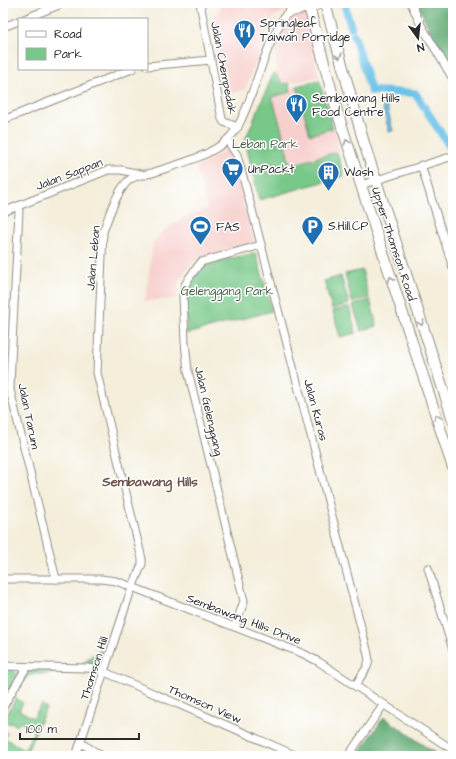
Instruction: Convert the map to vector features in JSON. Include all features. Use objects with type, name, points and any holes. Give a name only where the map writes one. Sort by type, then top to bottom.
[{"type":"main road","name":"Upper Thomson Road","points":[[325,4],[342,67],[376,180],[453,420]]},
{"type":"main road","name":"Upper Thomson Road","points":[[308,6],[337,111],[453,468]]},
{"type":"street","points":[[26,18],[64,3]]},
{"type":"street","name":"Jalan Chempedak","points":[[200,3],[222,119],[224,122],[238,126]]},
{"type":"street","points":[[290,3],[290,12],[308,6],[325,4]]},
{"type":"street","points":[[412,3],[420,23],[453,79]]},
{"type":"street","name":"Jalan Leban","points":[[132,587],[142,564],[142,559],[97,373],[103,232],[108,216],[118,196],[129,180],[186,162],[216,148],[227,140],[238,126],[280,24],[286,14],[290,12]]},
{"type":"street","points":[[3,27],[18,21]]},
{"type":"street","points":[[148,66],[211,60]]},
{"type":"street","points":[[3,120],[129,70]]},
{"type":"street","name":"Jalan Kuras","points":[[227,140],[237,155],[368,650],[369,660],[367,667],[355,686]]},
{"type":"street","points":[[361,185],[421,165],[450,157],[453,158]]},
{"type":"street","points":[[421,165],[453,268]]},
{"type":"street","name":"Jalan Sappan","points":[[3,212],[108,170],[121,170],[145,175]]},
{"type":"street","name":"Jalan Tarum","points":[[18,206],[19,211],[10,390],[56,579]]},
{"type":"street","name":"Jalan Gelenggang","points":[[235,627],[244,601],[188,371],[183,297],[187,282],[201,262],[261,245]]},
{"type":"street","points":[[428,568],[453,650]]},
{"type":"street","name":"Sembawang Hills Drive","points":[[3,578],[101,579],[116,581],[132,587],[304,654],[384,704],[453,750]]},
{"type":"street","name":"Thomson Hill","points":[[76,756],[132,587]]},
{"type":"street","name":"Thomson View","points":[[3,666],[27,668],[87,668],[105,672],[297,756]]},
{"type":"street","points":[[3,707],[27,668]]},
{"type":"street","points":[[348,756],[384,704]]},
{"type":"street","points":[[81,743],[102,756]]},
{"type":"shaded area","points":[[222,3],[295,3],[296,6],[274,16],[245,90],[225,95],[212,25]]},
{"type":"shaded area","points":[[305,13],[319,77],[284,84],[277,74],[274,44],[286,20]]},
{"type":"shaded area","points":[[297,86],[310,134],[334,128],[340,151],[289,164],[281,127],[272,96]]},
{"type":"shaded area","points":[[229,148],[254,242],[194,261],[179,281],[176,299],[145,301],[153,243],[161,233],[183,218],[207,209],[196,168]]},
{"type":"green space","points":[[417,3],[453,3],[453,71],[445,62]]},
{"type":"green space","name":"Leban Park","points":[[274,72],[284,84],[289,83],[291,92],[272,97],[290,165],[337,152],[344,176],[259,200],[245,140]]},
{"type":"green space","points":[[319,80],[333,128],[310,135],[297,86]]},
{"type":"green space","name":"Gelenggang Park","points":[[256,253],[272,311],[187,334],[187,299],[192,281],[196,274],[207,265]]},
{"type":"green space","points":[[362,270],[369,298],[352,302],[345,274]]},
{"type":"green space","points":[[341,276],[349,304],[332,309],[324,281]]},
{"type":"green space","points":[[370,300],[377,326],[361,331],[353,305]]},
{"type":"green space","points":[[349,307],[356,333],[340,337],[333,311]]},
{"type":"green space","points":[[99,651],[103,652],[100,664],[88,664],[86,660]]},
{"type":"green space","points":[[3,666],[12,669],[17,677],[3,701]]},
{"type":"green space","points":[[65,668],[68,672],[29,675],[20,687],[17,684],[26,672]]},
{"type":"green space","points":[[16,698],[23,703],[19,710],[33,718],[42,704],[46,708],[25,756],[17,756],[3,749],[3,730],[7,733],[5,738],[24,750],[34,731],[20,722],[17,726],[4,720]]},
{"type":"green space","points":[[384,717],[439,756],[357,756]]},
{"type":"water","points":[[386,103],[393,131],[389,132],[382,104]]},
{"type":"waterway","points":[[344,3],[351,27]]},
{"type":"waterway","points":[[354,35],[371,91],[415,93],[450,147]]},
{"type":"waterway","points":[[3,671],[9,671]]},
{"type":"place","name":"Springleaf Taiwan Porridge","points":[[244,50]]},
{"type":"place","name":"Sembawang Hills Food Centre","points":[[297,124]]},
{"type":"place","name":"UnPackt","points":[[233,188]]},
{"type":"place","name":"Wash","points":[[328,192]]},
{"type":"place","name":"FAS","points":[[201,246]]},
{"type":"place","name":"S.Hill.CP","points":[[313,246]]},
{"type":"district","name":"Sembawang Hills","points":[[150,481]]}]
